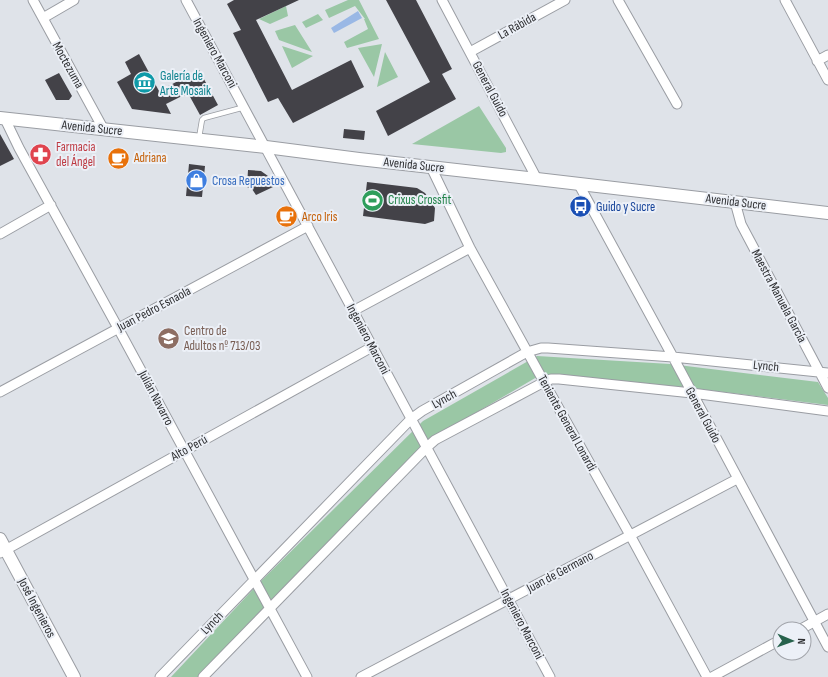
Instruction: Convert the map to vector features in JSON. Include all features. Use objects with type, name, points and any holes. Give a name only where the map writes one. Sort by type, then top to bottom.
[{"type":"main road","name":"Avenida Sucre","points":[[3,119],[266,147],[828,213]]},
{"type":"main road","name":"José Ingenieros","points":[[2,547],[74,677]]},
{"type":"street","name":"Moctezuma","points":[[33,0],[104,130]]},
{"type":"street","points":[[43,18],[74,0]]},
{"type":"street","name":"Ingeniero Marconi","points":[[186,0],[245,107],[550,677]]},
{"type":"street","name":"General Guido","points":[[442,0],[538,179]]},
{"type":"street","name":"La Rábida","points":[[470,52],[565,0]]},
{"type":"street","points":[[618,0],[677,104]]},
{"type":"street","points":[[785,0],[828,80]]},
{"type":"street","points":[[817,61],[828,55]]},
{"type":"street","name":"Julián Navarro","points":[[3,119],[255,579],[307,677]]},
{"type":"street","name":"Teniente General Lonardi","points":[[431,167],[470,248],[708,677]]},
{"type":"street","name":"General Guido","points":[[578,183],[828,647]]},
{"type":"street","name":"Maestra Manuela García","points":[[735,202],[741,224],[824,372],[828,388]]},
{"type":"street","points":[[0,234],[51,205]]},
{"type":"street","name":"Juan Pedro Esnaola","points":[[0,392],[308,226]]},
{"type":"street","points":[[353,311],[470,248]]},
{"type":"street","name":"Alto Perú","points":[[2,547],[184,450],[372,346]]},
{"type":"street","name":"Lynch","points":[[160,677],[411,419],[422,411],[527,352],[540,348],[548,348],[673,357],[824,372]]},
{"type":"street","points":[[203,677],[435,440],[544,382],[559,379],[692,393],[828,411]]},
{"type":"street","name":"Juan de Germano","points":[[361,677],[737,478]]},
{"type":"street","points":[[814,622],[828,614]]},
{"type":"street","points":[[712,677],[772,644]]},
{"type":"lane","points":[[199,140],[202,120],[204,118],[245,107]]},
{"type":"green space","points":[[348,0],[359,0],[379,39],[347,48],[344,42],[368,29],[365,19],[355,6],[329,18],[325,10]]},
{"type":"green space","points":[[286,6],[288,16],[270,24],[259,19]]},
{"type":"green space","points":[[318,14],[323,20],[306,28],[302,22]]},
{"type":"green space","points":[[295,25],[312,52],[279,40],[275,31]]},
{"type":"green space","points":[[382,44],[374,77],[358,48]]},
{"type":"green space","points":[[282,46],[313,56],[292,68]]},
{"type":"green space","points":[[385,52],[398,77],[377,87]]},
{"type":"green space","points":[[479,106],[506,148],[506,152],[501,153],[412,144]]},
{"type":"green space","points":[[537,356],[670,364],[818,382],[828,398],[828,405],[691,388],[542,374],[431,439],[198,677],[171,677],[259,583],[423,421]]},
{"type":"water","points":[[358,11],[362,18],[334,33],[331,28]]},
{"type":"building","points":[[234,0],[299,0],[256,20],[292,90],[351,60],[364,87],[293,123],[278,98],[268,102],[233,33],[241,30],[227,4]]},
{"type":"building","points":[[386,0],[416,0],[452,69],[442,74],[456,99],[388,136],[376,111],[430,82]]},
{"type":"building","points":[[139,54],[159,91],[199,70],[218,105],[200,115],[189,95],[182,96],[166,104],[171,114],[132,109],[117,82],[131,74],[125,62]]},
{"type":"building","points":[[59,73],[72,96],[69,100],[56,100],[45,80]]},
{"type":"building","points":[[344,129],[365,131],[364,140],[343,138]]},
{"type":"building","points":[[0,134],[14,159],[0,166]]},
{"type":"building","name":"Crosa Repuestos","points":[[189,164],[205,166],[202,197],[186,196]]},
{"type":"building","points":[[248,170],[261,171],[268,176],[273,187],[256,195],[252,189],[247,187]]},
{"type":"building","points":[[367,182],[417,188],[425,193],[435,208],[434,221],[425,224],[363,216]]},
{"type":"place","name":"Galería de Arte Mosaik","points":[[145,83]]},
{"type":"place","name":"Farmacia del Ángel","points":[[40,154]]},
{"type":"place","name":"Adriana","points":[[119,158]]},
{"type":"place","name":"Crosa Repuestos","points":[[196,181]]},
{"type":"place","name":"Crixus Crossfit","points":[[373,200]]},
{"type":"place","name":"Guido y Sucre","points":[[581,207]]},
{"type":"place","name":"Arco Iris","points":[[286,217]]},
{"type":"place","name":"Centro de Adultos nº 713/03","points":[[168,338]]}]
